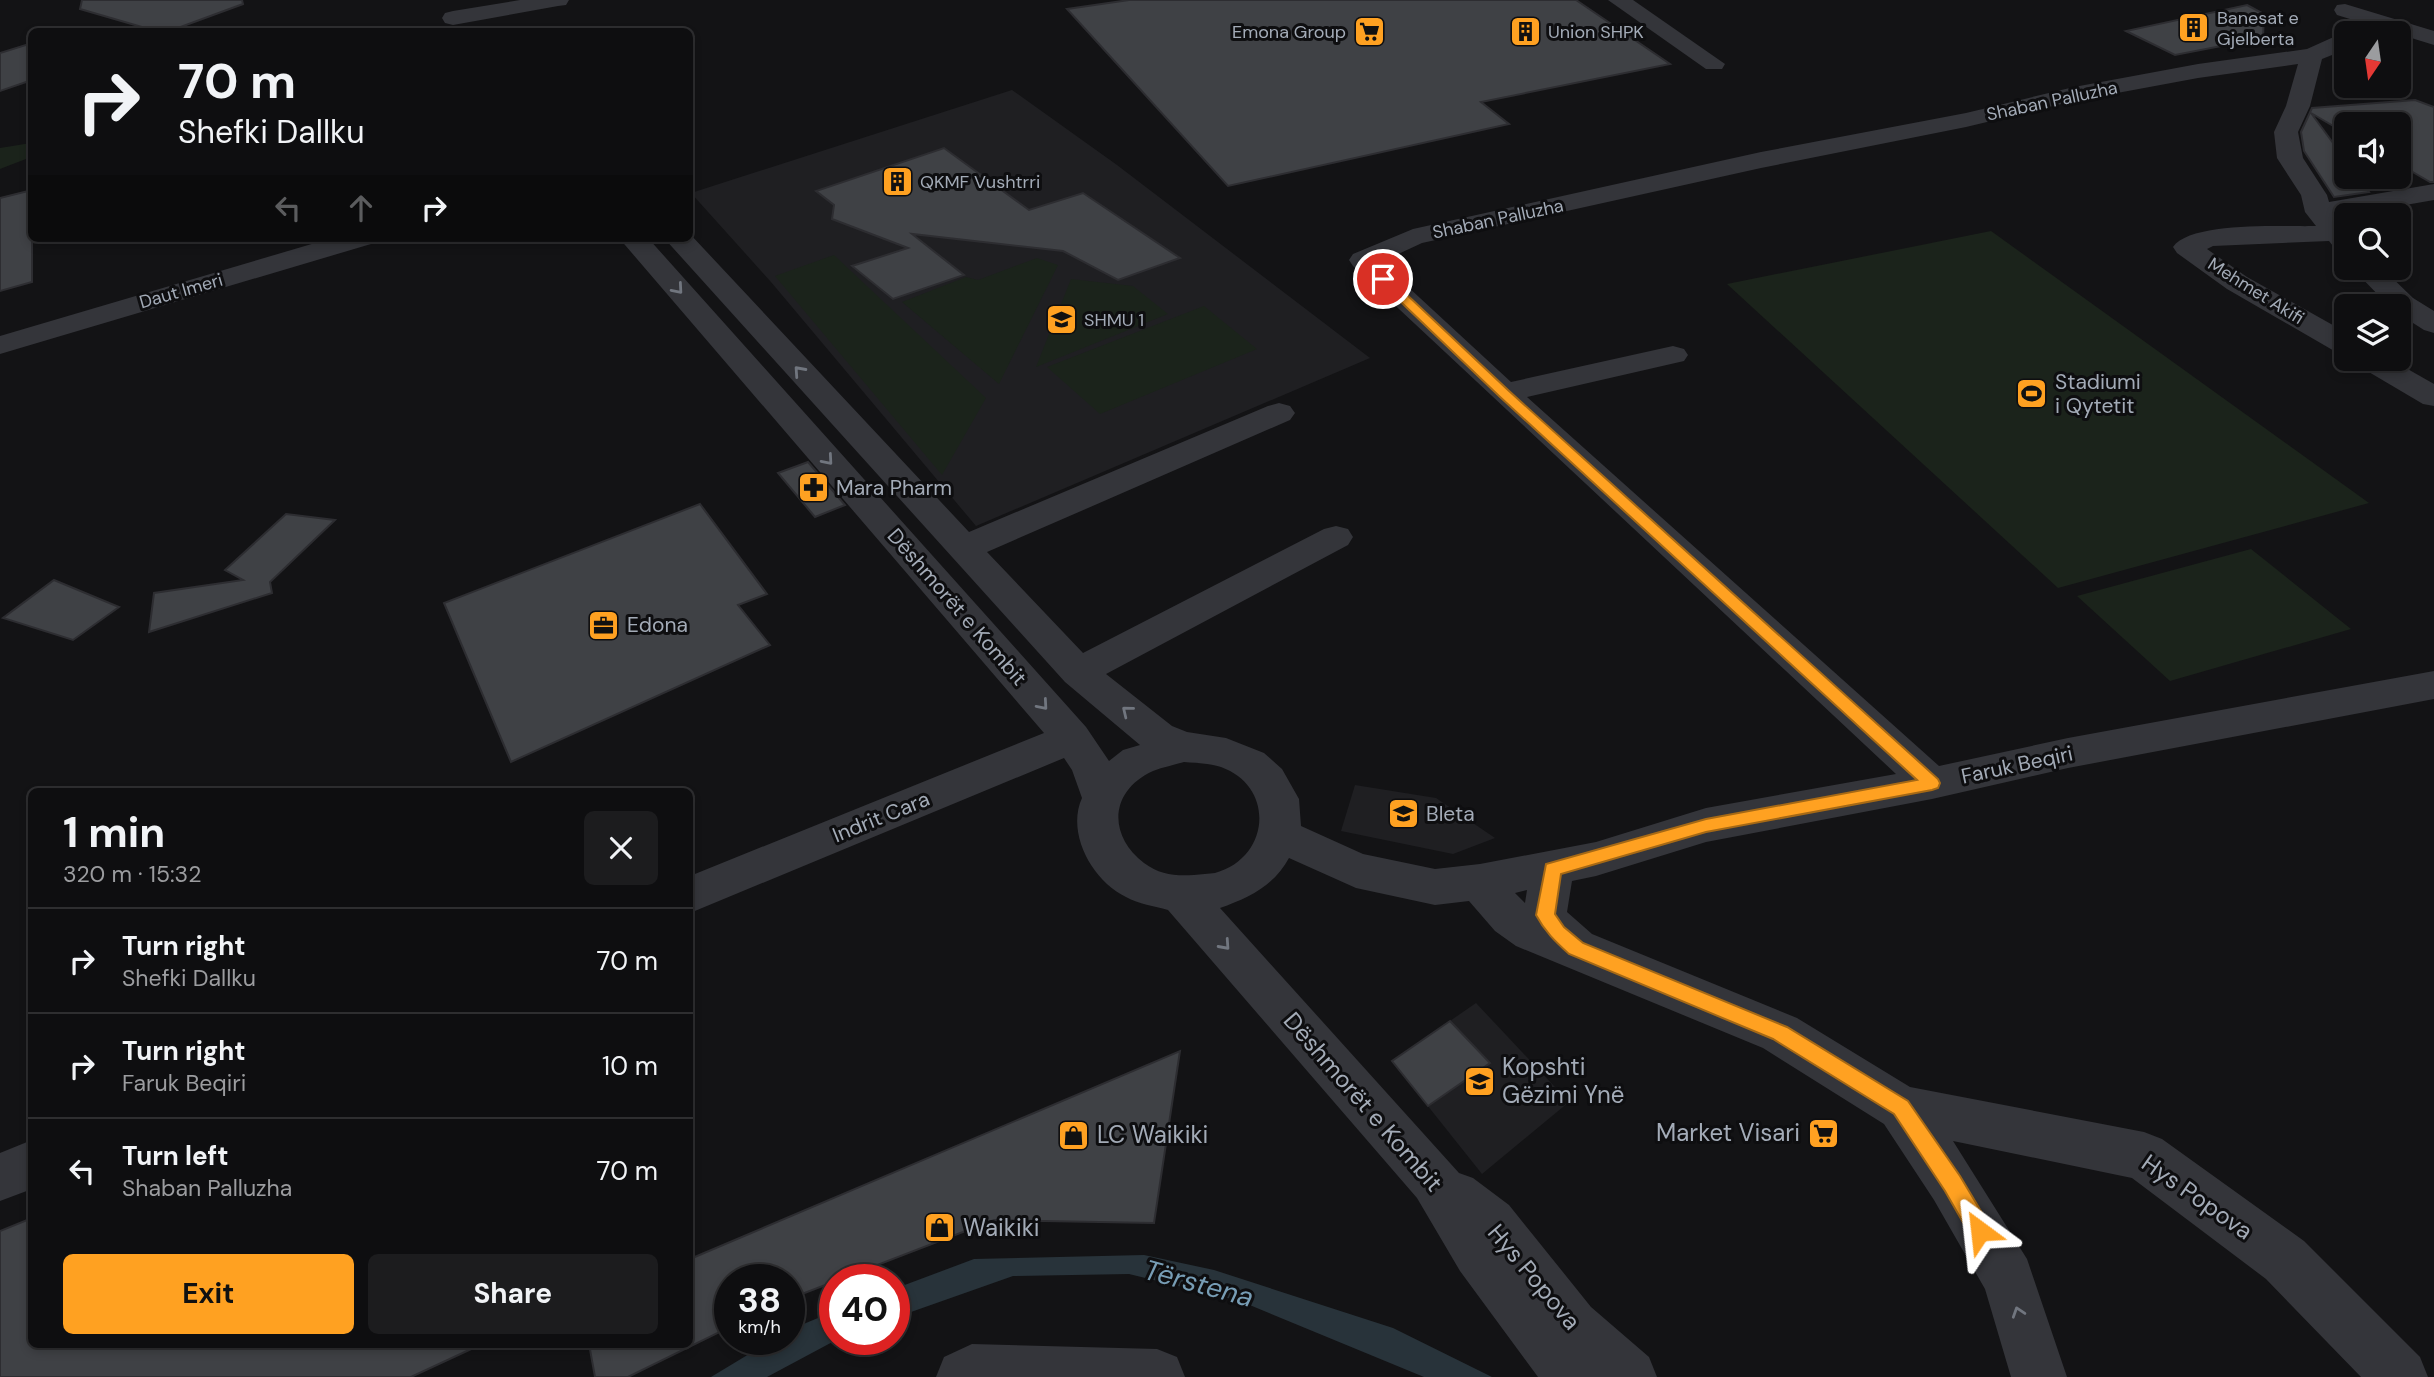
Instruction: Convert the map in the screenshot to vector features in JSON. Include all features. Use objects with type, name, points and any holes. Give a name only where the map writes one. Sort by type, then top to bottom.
[{"type":"street","points":[[453,17],[475,7],[558,0]]},
{"type":"street","points":[[1619,0],[1714,64]]},
{"type":"street","points":[[475,7],[490,28]]},
{"type":"street","points":[[2346,21],[2337,7],[2381,21]]},
{"type":"street","points":[[2412,31],[2434,38]]},
{"type":"street","points":[[2334,46],[2312,55],[2298,106],[2286,132],[2290,158],[2334,230]]},
{"type":"street","name":"Shaban Palluzha","points":[[1932,783],[1504,393],[1363,260],[1413,237],[1761,160],[1966,120],[2074,94],[2198,71],[2312,55]]},
{"type":"street","points":[[2405,203],[2434,192]]},
{"type":"street","name":"Mehmet Akifi","points":[[2334,230],[2209,238],[2187,247],[2237,283],[2334,339]]},
{"type":"street","name":"Daut Imeri","points":[[0,345],[348,242]]},
{"type":"street","name":"Dëshmorët e Kombit","points":[[636,242],[1072,738],[1091,766],[1101,794]]},
{"type":"street","name":"Dëshmorët e Kombit","points":[[682,242],[925,509],[1079,672],[1158,737],[1184,747]]},
{"type":"street","points":[[2378,280],[2403,304],[2434,324]]},
{"type":"street","points":[[723,341],[761,330]]},
{"type":"street","points":[[1504,393],[1673,355]]},
{"type":"street","points":[[2389,371],[2434,397]]},
{"type":"street","name":"Dëshmorët e Kombit","points":[[962,549],[1279,413]]},
{"type":"street","points":[[886,526],[925,509]]},
{"type":"street","points":[[1079,672],[1336,537]]},
{"type":"street","name":"Faruk Beqiri","points":[[1280,835],[1356,870],[1435,887],[1480,882],[1596,859],[1706,825],[2434,685]]},
{"type":"street","name":"Indrit Cara","points":[[693,894],[1072,738]]},
{"type":"street","points":[[1184,747],[1208,748],[1230,754],[1250,765],[1266,779],[1277,796],[1282,815],[1280,835],[1271,854],[1249,876],[1216,891],[1180,894],[1137,882],[1118,869],[1104,852],[1096,833],[1096,813],[1101,794],[1112,779],[1135,761],[1163,750],[1184,747]]},
{"type":"street","points":[[1552,869],[1545,915],[1557,933],[1576,948]]},
{"type":"street","points":[[1480,882],[1501,910],[1542,939],[1576,948],[1780,1033],[1901,1108],[1952,1183],[2008,1278],[2039,1377]]},
{"type":"street","name":"Dëshmorët e Kombit","points":[[1180,894],[1435,1181],[1479,1252],[1529,1323],[1573,1377]]},
{"type":"street","name":"Hys Popova","points":[[1901,1108],[2144,1156],[2285,1260],[2400,1377]]},
{"type":"street","points":[[0,1177],[28,1166]]},
{"type":"street","name":"Hys Popova","points":[[1435,1181],[1491,1223],[1572,1326],[1629,1377]]},
{"type":"street","points":[[964,1377],[972,1372],[1157,1377]]},
{"type":"shaded area","name":"SHMU 1","points":[[1012,90],[1117,165],[1370,358],[976,526],[693,192]]},
{"type":"shaded area","points":[[28,143],[28,158],[0,169],[0,148]]},
{"type":"shaded area","name":"Stadiumi i Qytetit","points":[[1991,231],[2369,503],[2058,588],[1727,284]]},
{"type":"shaded area","points":[[834,255],[986,398],[942,475],[775,276]]},
{"type":"shaded area","points":[[1037,258],[1058,265],[999,384],[902,302],[966,277],[978,280]]},
{"type":"shaded area","points":[[1071,279],[1133,286],[1168,314],[1036,367]]},
{"type":"shaded area","points":[[1204,306],[1257,349],[1100,414],[1047,367]]},
{"type":"shaded area","points":[[2251,549],[2351,629],[2170,681],[2077,596]]},
{"type":"shaded area","name":"Bleta","points":[[1355,785],[1436,798],[1495,838],[1453,854],[1341,831]]},
{"type":"shaded area","name":"Kopshti Gëzimi Ynë","points":[[1476,1003],[1569,1102],[1482,1174],[1392,1061]]},
{"type":"water","name":"Tërstena","points":[[1144,1255],[1214,1270],[1393,1328],[1492,1377],[1424,1377],[1240,1301],[1129,1274],[1013,1276],[910,1312],[910,1283],[974,1259]]},
{"type":"water","points":[[819,1318],[819,1349],[767,1377],[711,1377],[747,1355],[805,1355],[805,1323]]},
{"type":"building","points":[[82,0],[242,0],[243,4],[178,28],[145,28],[80,9]]},
{"type":"building","points":[[1129,0],[1576,0],[1670,64],[1481,102],[1509,124],[1228,186],[1067,9]]},
{"type":"building","name":"Banesat e Gjelberta","points":[[2247,5],[2264,14],[2263,38],[2175,55],[2126,31]]},
{"type":"building","points":[[28,44],[28,81],[0,91],[0,53]]},
{"type":"building","points":[[2415,100],[2434,107],[2434,182],[2411,171],[2411,112],[2334,112],[2334,126],[2311,113],[2334,144],[2334,189],[2367,189],[2369,192],[2334,197],[2304,151],[2301,132],[2312,108]]},
{"type":"building","points":[[944,148],[1029,210],[1083,193],[1180,258],[1118,280],[1063,251],[912,234],[964,275],[893,299],[852,266],[908,248],[832,219],[834,205],[816,191]]},
{"type":"building","points":[[28,191],[28,242],[32,242],[32,282],[0,291],[0,198]]},
{"type":"building","name":"Mara Pharm","points":[[808,462],[845,505],[815,517],[778,473]]},
{"type":"building","name":"Edona","points":[[700,504],[767,594],[738,605],[770,645],[511,762],[444,603]]},
{"type":"building","points":[[286,514],[335,520],[270,582],[272,593],[149,632],[154,593],[243,580],[225,570]]},
{"type":"building","points":[[54,580],[119,607],[73,640],[3,618]]},
{"type":"building","name":"Kopshti Gëzimi Ynë","points":[[1450,1021],[1490,1063],[1428,1106],[1392,1061]]},
{"type":"building","name":"LC Waikiki","points":[[1180,1051],[1154,1223],[994,1220],[880,1264],[819,1264],[819,1287],[805,1293],[805,1264],[714,1264],[714,1335],[693,1345],[693,1258]]},
{"type":"building","points":[[28,1220],[28,1348],[473,1348],[411,1377],[0,1377],[0,1231]]},
{"type":"building","name":"LC Waikiki","points":[[590,1348],[687,1348],[628,1377],[595,1377]]},
{"type":"place","name":"Banesat e Gjelberta","points":[[2194,28]]},
{"type":"place","name":"Emona Group","points":[[1369,32]]},
{"type":"place","name":"Union SHPK","points":[[1525,32]]},
{"type":"place","name":"QKMF Vushtrri","points":[[897,182]]},
{"type":"place","name":"SHMU 1","points":[[1061,320]]},
{"type":"place","name":"Stadiumi i Qytetit","points":[[2032,394]]},
{"type":"place","name":"Mara Pharm","points":[[813,488]]},
{"type":"place","name":"Edona","points":[[604,625]]},
{"type":"place","name":"Bleta","points":[[1403,814]]},
{"type":"place","name":"Kopshti Gëzimi Ynë","points":[[1479,1081]]},
{"type":"place","name":"Market Visari","points":[[1823,1133]]},
{"type":"place","name":"LC Waikiki","points":[[1074,1135]]},
{"type":"place","name":"Waikiki","points":[[940,1228]]},
{"type":"route","points":[[1383,279],[1504,393],[1932,783],[1706,825],[1596,859],[1552,869],[1545,915],[1557,933],[1576,948],[1780,1033],[1901,1108],[1952,1183],[1980,1231]]}]
